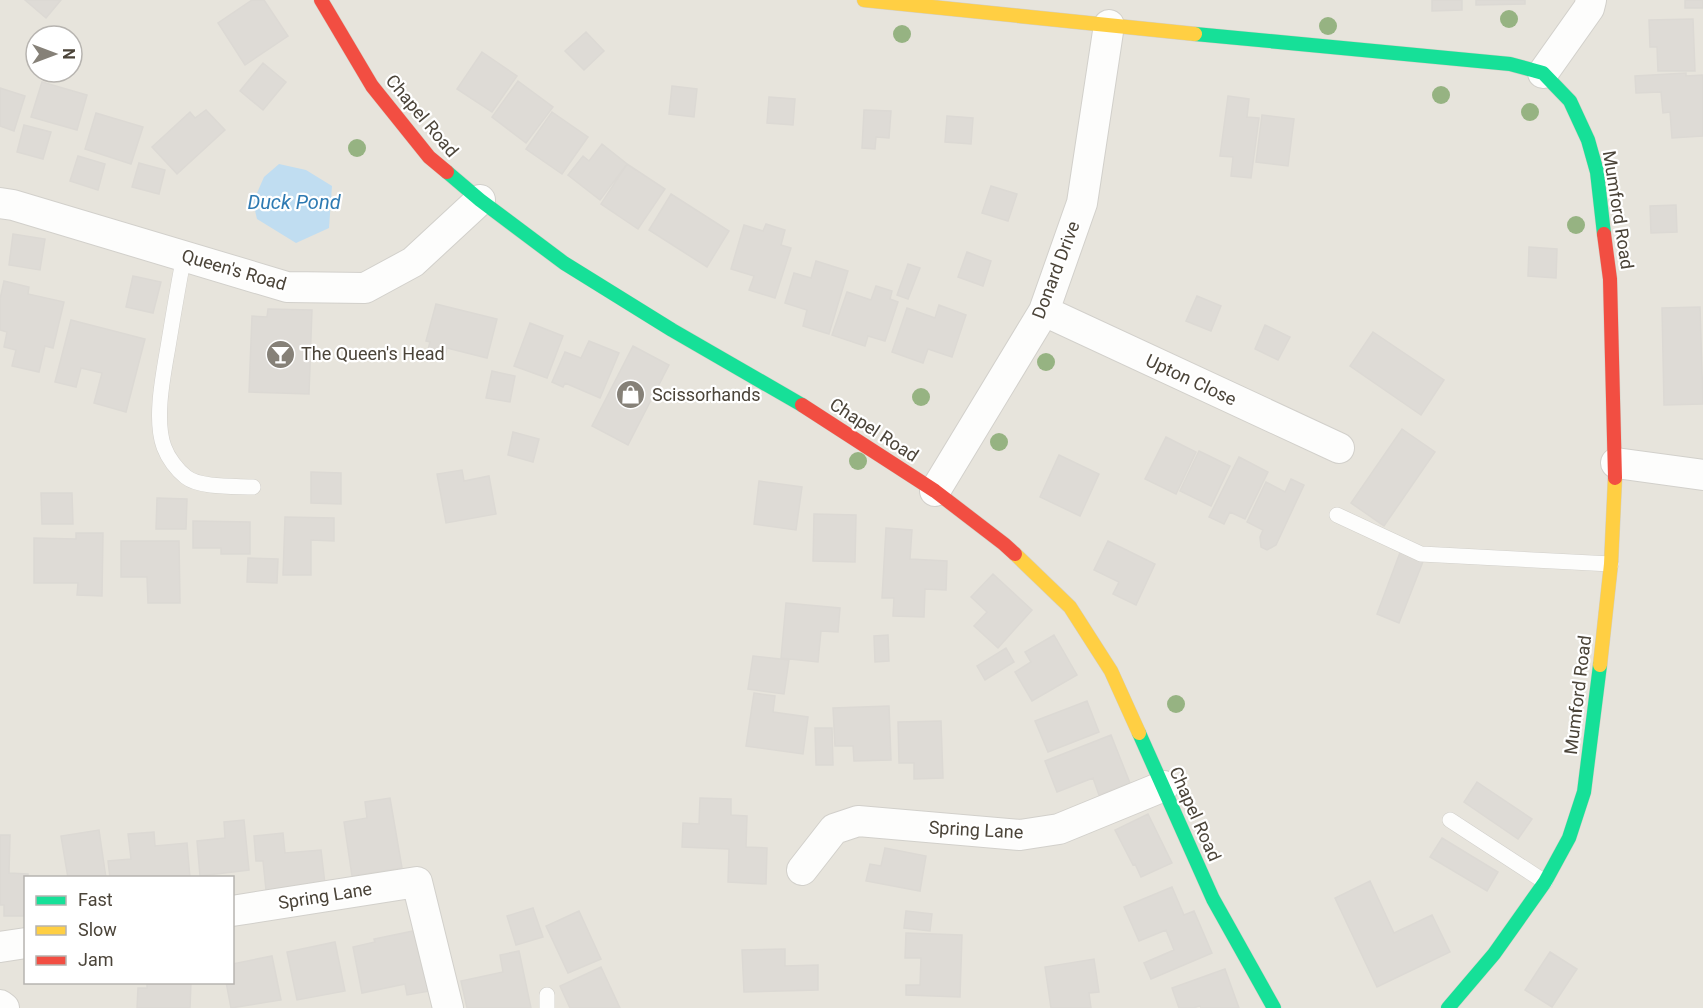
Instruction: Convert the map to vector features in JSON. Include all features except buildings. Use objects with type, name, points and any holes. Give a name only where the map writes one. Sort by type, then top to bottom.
[{"type":"street","name":"Chapel Road","points":[[321,0],[372,86],[429,157],[480,200],[564,263],[672,330],[802,405],[934,491],[1004,544],[1070,607],[1111,671],[1213,899],[1274,1008]]},
{"type":"street","points":[[864,0],[1279,43],[1510,64],[1543,73],[1588,8],[1591,0]]},
{"type":"street","name":"Donard Drive","points":[[934,491],[1044,311],[1082,202],[1109,25]]},
{"type":"street","name":"Mumford Road","points":[[1448,1008],[1494,954],[1545,882],[1569,838],[1584,792],[1611,564],[1616,463],[1610,279],[1597,172],[1588,140],[1570,101],[1543,73]]},
{"type":"street","name":"Queen's Road","points":[[0,203],[287,287],[365,288],[413,262],[480,200]]},
{"type":"street","name":"Upton Close","points":[[1044,311],[1339,448]]},
{"type":"street","points":[[1616,463],[1703,475]]},
{"type":"street","name":"Spring Lane","points":[[802,870],[834,829],[858,821],[1020,835],[1059,829],[1164,786]]},
{"type":"street","name":"Spring Lane","points":[[234,911],[417,882],[448,1008]]},
{"type":"street","points":[[0,947],[24,943]]},
{"type":"street","points":[[0,1005],[4,1008]]},
{"type":"lane","points":[[184,256],[164,371],[160,426],[164,447],[172,462],[186,477],[198,483],[253,487]]},
{"type":"lane","points":[[1337,515],[1421,554],[1611,564]]},
{"type":"lane","points":[[1450,820],[1545,882]]},
{"type":"shaded area","points":[[0,0],[1703,0],[1703,1008],[0,1008]],"holes":[[[268,309],[312,311],[309,394],[249,392],[252,316],[267,317]]]},
{"type":"water","name":"Duck Pond","points":[[279,164],[306,170],[332,186],[329,228],[296,243],[257,219],[253,202],[264,177]]},
{"type":"traffic: fast","points":[[1195,34],[1510,64],[1543,73],[1570,101],[1588,140],[1597,172],[1604,234]]},
{"type":"traffic: fast","points":[[447,172],[480,200],[564,263],[672,330],[802,405]]},
{"type":"traffic: fast","points":[[1448,1008],[1494,954],[1545,882],[1569,838],[1584,792],[1600,665]]},
{"type":"traffic: fast","points":[[1139,733],[1213,899],[1274,1008]]},
{"type":"traffic: slow","points":[[864,0],[1195,34]]},
{"type":"traffic: slow","points":[[1600,665],[1611,564],[1615,478]]},
{"type":"traffic: slow","points":[[1015,554],[1070,607],[1111,671],[1139,733]]},
{"type":"traffic: jam","points":[[321,0],[372,86],[429,157],[447,172]]},
{"type":"traffic: jam","points":[[1604,234],[1610,279],[1615,478]]},
{"type":"traffic: jam","points":[[802,405],[935,491],[1015,554]]},
{"type":"place","name":"The Queen's Head","points":[[280,354]]},
{"type":"place","name":"Scissorhands","points":[[631,395]]}]
